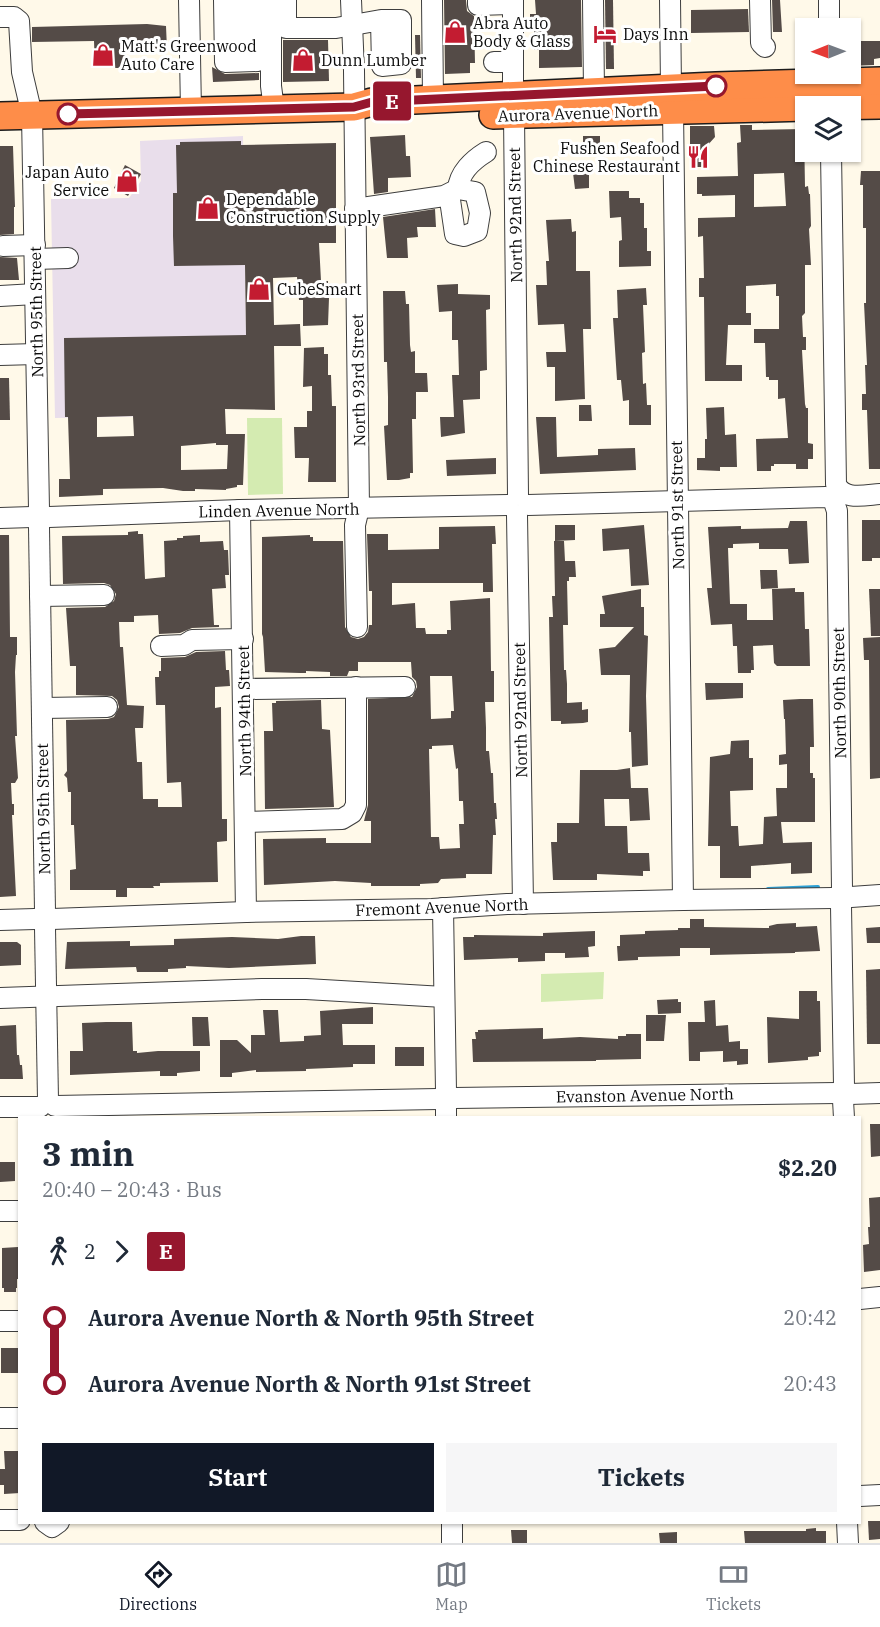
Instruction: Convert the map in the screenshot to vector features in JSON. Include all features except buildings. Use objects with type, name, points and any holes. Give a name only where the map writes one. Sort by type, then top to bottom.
[{"type":"highway","name":"Aurora Avenue North","points":[[828,95],[880,81]]},
{"type":"highway","name":"Aurora Avenue North","points":[[587,102],[634,90],[672,99],[795,106]]},
{"type":"highway","name":"Aurora Avenue North","points":[[354,107],[373,119],[514,105],[672,99],[828,95],[880,105]]},
{"type":"highway","name":"Aurora Avenue North","points":[[0,116],[354,107],[372,102],[433,99],[514,105]]},
{"type":"street","points":[[189,0],[191,111]]},
{"type":"street","points":[[224,0],[225,62],[258,61],[256,0]]},
{"type":"street","points":[[240,0],[241,61]]},
{"type":"street","points":[[271,0],[274,109]]},
{"type":"street","points":[[286,0],[286,28],[344,26],[381,20]]},
{"type":"street","name":"North 93rd Street","points":[[351,0],[344,26],[354,107],[359,508],[355,525],[357,627]]},
{"type":"street","points":[[432,0],[433,99]]},
{"type":"street","points":[[478,0],[478,5],[513,2]]},
{"type":"street","points":[[587,102],[593,0]]},
{"type":"street","name":"North 91st Street","points":[[670,0],[683,900]]},
{"type":"street","points":[[760,0],[761,43],[765,47]]},
{"type":"street","points":[[829,0],[829,18]]},
{"type":"street","name":"North 92nd Street","points":[[513,2],[504,62],[514,105],[523,904]]},
{"type":"street","name":"North 95th Street","points":[[0,17],[14,17],[19,21],[22,72],[32,115],[48,1109]]},
{"type":"street","points":[[355,208],[451,192],[466,169],[486,152]]},
{"type":"street","name":"North 90th Street","points":[[831,162],[844,1098]]},
{"type":"street","points":[[3,246],[68,258]]},
{"type":"street","points":[[0,296],[35,294]]},
{"type":"street","points":[[0,355],[36,354]]},
{"type":"street","name":"Linden Avenue North","points":[[0,518],[880,494]]},
{"type":"street","name":"North 94th Street","points":[[240,510],[246,912]]},
{"type":"street","points":[[40,596],[104,595]]},
{"type":"street","points":[[161,646],[184,645],[192,640],[243,639]]},
{"type":"street","points":[[245,822],[342,819],[352,813],[356,805],[356,687]]},
{"type":"street","points":[[244,689],[405,687]]},
{"type":"street","points":[[42,708],[107,706]]},
{"type":"street","name":"Fremont Avenue North","points":[[0,920],[880,895]]},
{"type":"street","points":[[443,908],[446,1103]]},
{"type":"street","points":[[0,998],[262,989],[306,989],[444,997]]},
{"type":"street","name":"Evanston Avenue North","points":[[0,1107],[48,1109],[844,1098],[880,1093]]},
{"type":"street","points":[[0,1211],[18,1211]]},
{"type":"street","points":[[861,1299],[880,1297]]},
{"type":"street","points":[[0,1321],[18,1321]]},
{"type":"street","points":[[0,1418],[18,1418]]},
{"type":"street","points":[[861,1496],[880,1495]]},
{"type":"street","points":[[0,1520],[18,1520]]},
{"type":"street","points":[[452,1524],[452,1543]]},
{"type":"street","points":[[847,1524],[848,1543]]},
{"type":"shaded area","points":[[243,136],[246,335],[163,410],[163,416],[55,418],[51,199],[129,198],[141,181],[140,141]]},
{"type":"green space","points":[[247,418],[282,418],[283,494],[248,495]]},
{"type":"green space","points":[[604,972],[603,999],[541,1002],[541,974]]},
{"type":"waterway","points":[[768,889],[818,887]]},
{"type":"bus line","name":"E","points":[[68,114],[354,107],[372,102],[716,86]]},
{"type":"place","name":"Abra Auto Body & Glass","points":[[455,32]]},
{"type":"place","name":"Days Inn","points":[[605,34]]},
{"type":"place","name":"Matt's Greenwood Auto Care","points":[[103,55]]},
{"type":"place","name":"Dunn Lumber","points":[[303,60]]},
{"type":"place","name":"Fushen Seafood Chinese Restaurant","points":[[698,157]]},
{"type":"place","name":"Japan Auto Service","points":[[127,181]]},
{"type":"place","name":"Dependable Construction Supply","points":[[208,208]]},
{"type":"place","name":"CubeSmart","points":[[259,289]]}]
